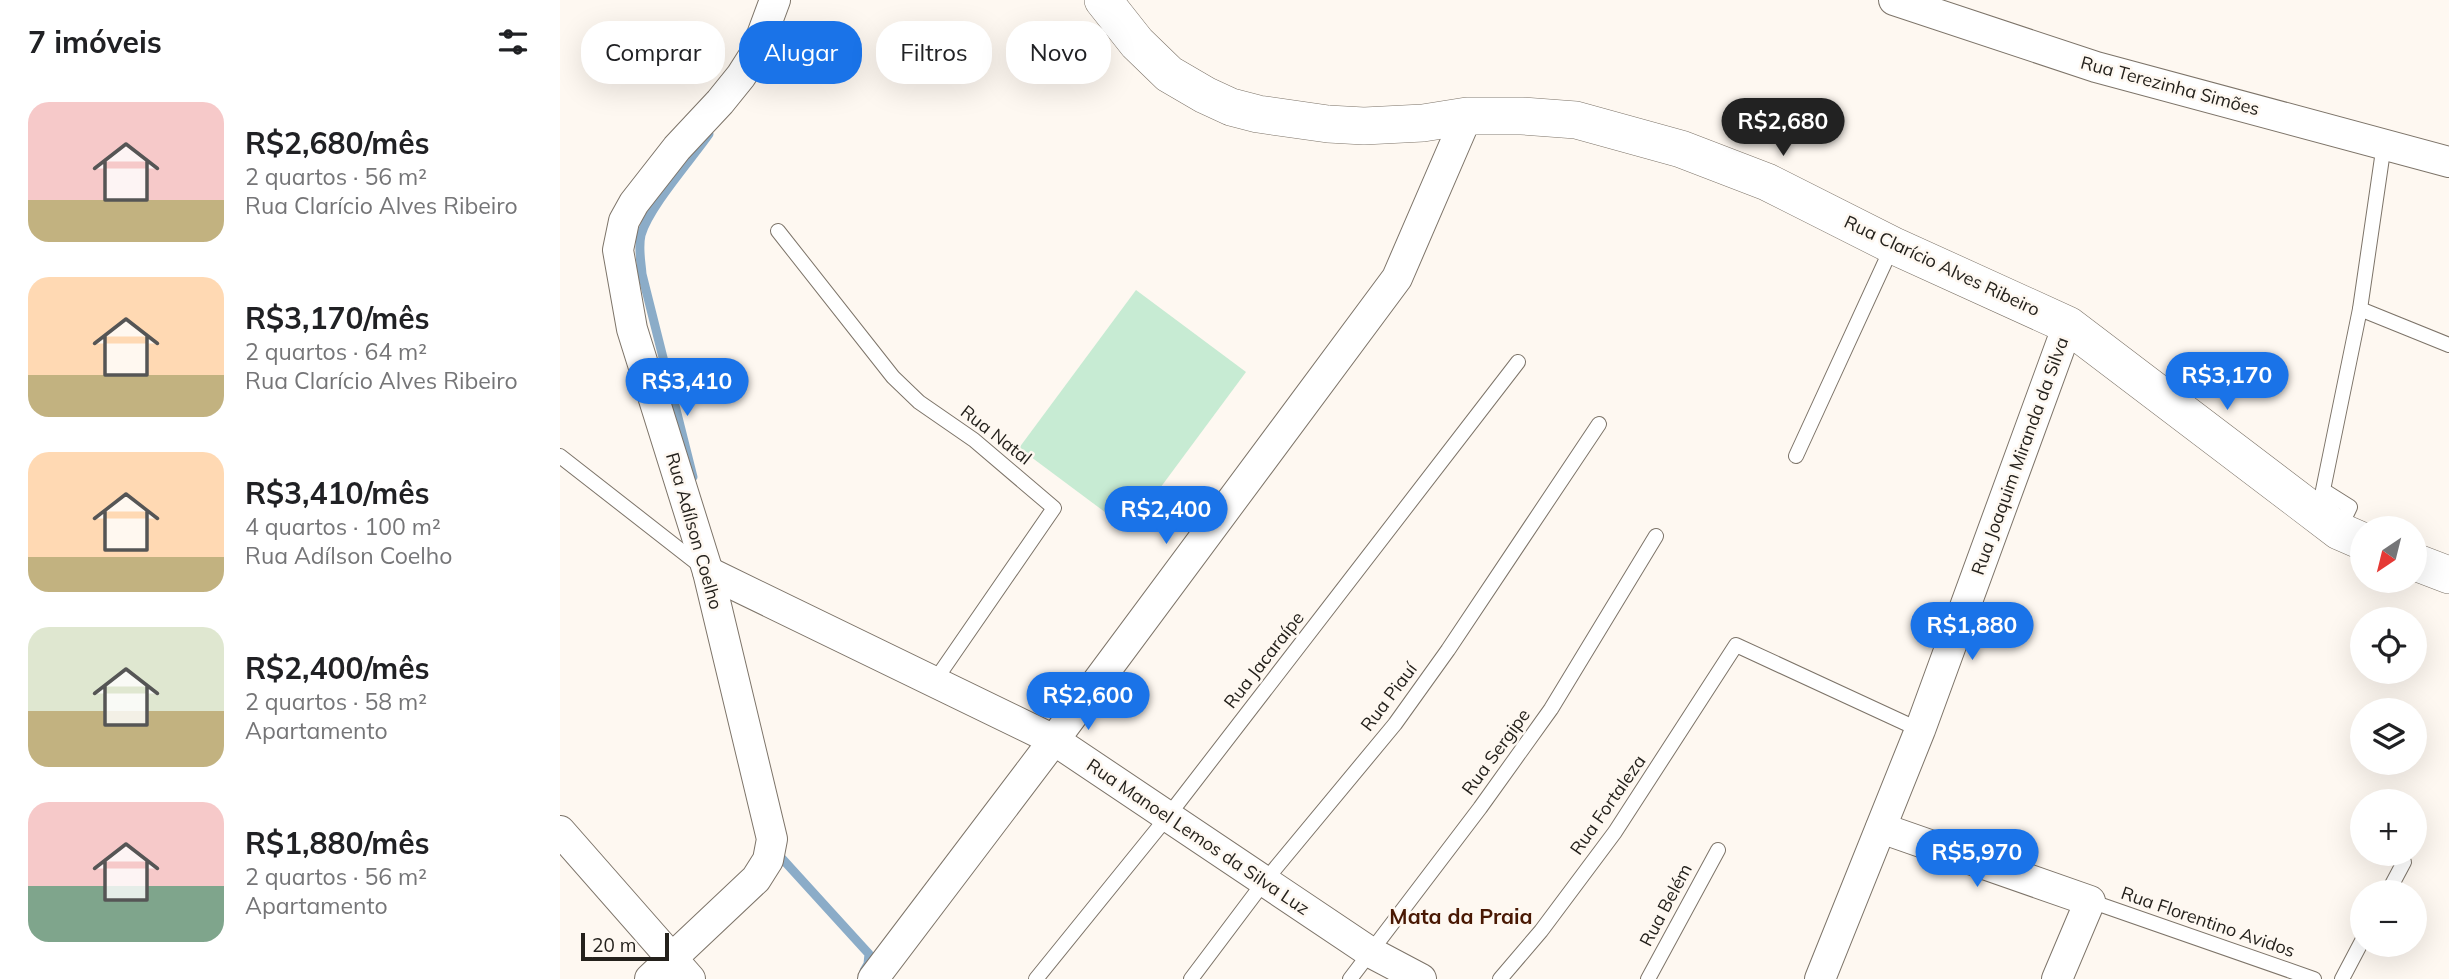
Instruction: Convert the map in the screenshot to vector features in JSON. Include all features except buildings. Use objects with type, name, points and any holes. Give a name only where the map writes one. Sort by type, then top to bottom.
[{"type":"street","name":"Rua Adílson Coelho","points":[[670,972],[763,870],[771,850],[772,839],[708,572],[632,329],[618,250],[624,221],[634,203],[677,148],[720,103],[755,54],[775,0]]},
{"type":"street","name":"Rua Clarício Alves Ribeiro","points":[[1103,0],[1137,43],[1169,74],[1231,107],[1286,119],[1364,126],[1423,123],[1467,116],[1576,120],[1681,149],[1767,182],[1892,245],[2068,324],[2350,535]]},
{"type":"street","name":"Rua Terezinha Simões","points":[[1894,0],[2096,67],[2449,162]]},
{"type":"street","points":[[873,979],[1397,278],[1467,116]]},
{"type":"street","name":"Rua Joaquim Miranda da Silva","points":[[1820,979],[1920,730],[2068,324]]},
{"type":"street","points":[[2427,567],[2449,575]]},
{"type":"street","name":"Rua Manoel Lemos da Silva Luz","points":[[708,572],[1054,740],[1370,952],[1421,979]]},
{"type":"street","points":[[1881,828],[2090,901],[2057,979]]},
{"type":"street","points":[[560,831],[670,972]]},
{"type":"lane","points":[[2350,516],[2350,507],[2323,490],[2360,309],[2384,144]]},
{"type":"lane","name":"Rua Natal","points":[[778,231],[892,377],[919,401],[974,440],[1054,508],[934,682]]},
{"type":"lane","points":[[1796,456],[1892,245]]},
{"type":"lane","points":[[2360,309],[2449,345]]},
{"type":"lane","name":"Rua Jacaraípe","points":[[1036,979],[1168,816],[1518,362]]},
{"type":"lane","name":"Rua Piauí","points":[[1191,979],[1264,882],[1395,724],[1448,650],[1599,424]]},
{"type":"lane","points":[[560,456],[708,572]]},
{"type":"lane","name":"Rua Sergipe","points":[[1350,979],[1480,808],[1551,709],[1656,536]]},
{"type":"lane","name":"Rua Fortaleza","points":[[1500,979],[1541,931],[1615,832],[1736,645],[1920,730]]},
{"type":"lane","name":"Rua Belém","points":[[1648,979],[1718,850]]},
{"type":"lane","name":"Rua Florentino Avidos","points":[[2090,901],[2314,979]]},
{"type":"lane","points":[[2342,979],[2354,957]]},
{"type":"green space","points":[[1136,290],[1246,372],[1129,530],[1019,448]]},
{"type":"waterway","points":[[693,477],[642,274],[640,245],[641,235],[652,211],[709,134]]},
{"type":"waterway","points":[[777,853],[869,954],[864,971]]},
{"type":"district","name":"Mata da Praia","points":[[1461,917]]}]
